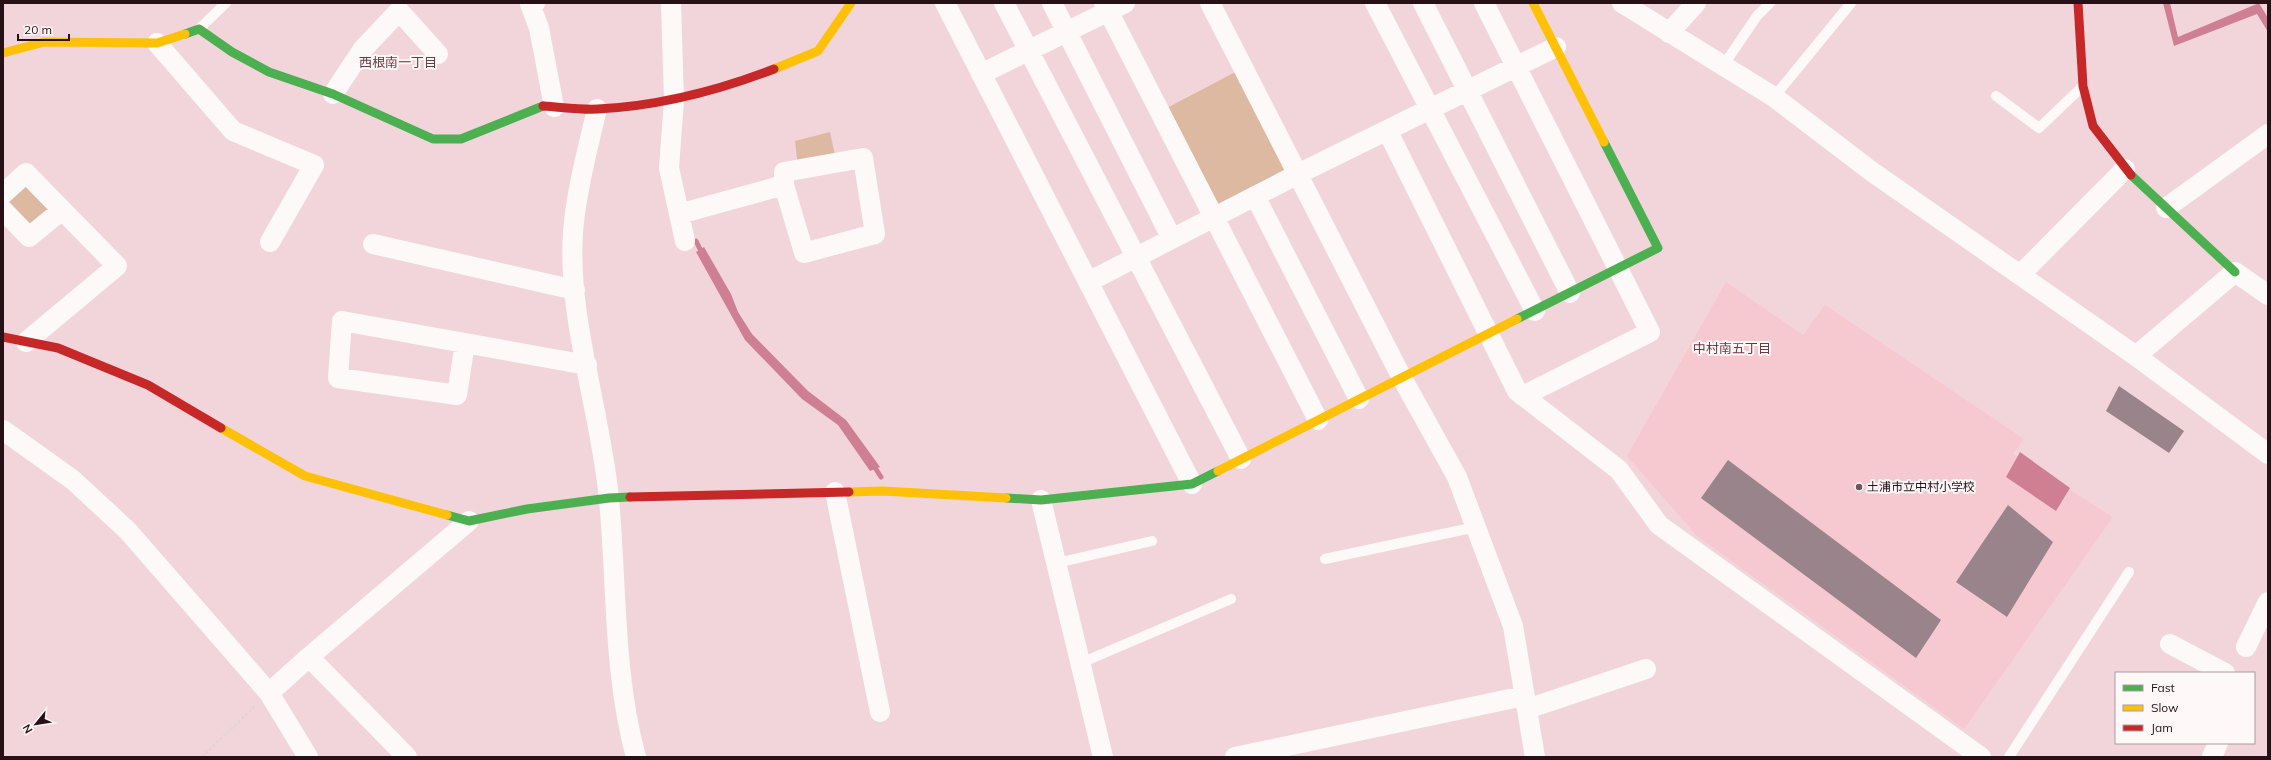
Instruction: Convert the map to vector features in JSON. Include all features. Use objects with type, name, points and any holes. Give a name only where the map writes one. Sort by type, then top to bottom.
[{"type":"street","points":[[535,3],[530,4],[539,28],[554,107]]},
{"type":"street","points":[[671,3],[674,100],[669,168],[685,241]]},
{"type":"street","points":[[3,53],[44,42],[158,43],[199,29],[232,52],[269,72],[333,94],[433,139],[461,139],[542,106],[597,109],[674,100],[737,83],[818,51],[851,3]]},
{"type":"street","points":[[945,3],[1192,484]]},
{"type":"street","points":[[1004,3],[1241,459]]},
{"type":"street","points":[[1052,3],[1172,239]]},
{"type":"street","points":[[1210,3],[1402,378],[1457,477],[1514,626],[1525,703],[1535,757]]},
{"type":"street","points":[[1376,3],[1534,311]]},
{"type":"street","points":[[1423,3],[1570,293]]},
{"type":"street","points":[[1484,3],[1650,332],[1523,396]]},
{"type":"street","points":[[3,337],[58,348],[148,385],[306,476],[469,521],[528,508],[609,498],[883,491],[1041,500],[1192,484],[1658,248],[1533,3]]},
{"type":"street","points":[[1622,3],[1774,97],[1871,171],[2136,356],[2268,454]]},
{"type":"street","points":[[1669,33],[1696,3]]},
{"type":"street","points":[[2078,3],[2083,86],[2093,126],[2125,169],[2235,272],[2268,295]]},
{"type":"street","points":[[982,74],[1067,32],[1113,6],[1215,217],[1318,420]]},
{"type":"street","points":[[333,94],[363,49],[399,11],[438,54]]},
{"type":"street","points":[[158,43],[234,131],[314,165],[270,242]]},
{"type":"street","points":[[1088,282],[1298,174],[1556,47]]},
{"type":"street","points":[[597,109],[586,158],[573,232],[574,290],[609,498],[615,605],[626,712],[636,757]]},
{"type":"street","points":[[1387,130],[1490,334],[1517,391],[1619,470],[1659,526],[1981,757]]},
{"type":"street","points":[[2166,208],[2268,134]]},
{"type":"street","points":[[863,158],[875,234],[804,254],[784,185],[784,172],[863,158]]},
{"type":"street","points":[[2020,275],[2125,169]]},
{"type":"street","points":[[3,194],[26,173],[117,266],[26,342]]},
{"type":"street","points":[[679,214],[784,185]]},
{"type":"street","points":[[1255,196],[1359,399]]},
{"type":"street","points":[[3,210],[29,237],[62,210]]},
{"type":"street","points":[[372,244],[574,290]]},
{"type":"street","points":[[2136,356],[2235,272]]},
{"type":"street","points":[[465,343],[457,395],[338,378],[342,321],[465,343],[587,365]]},
{"type":"street","points":[[3,430],[73,480],[128,531],[269,693],[308,757]]},
{"type":"street","points":[[835,492],[880,712]]},
{"type":"street","points":[[1041,500],[1103,757]]},
{"type":"street","points":[[269,693],[309,657],[469,521]]},
{"type":"street","points":[[2246,647],[2268,602]]},
{"type":"street","points":[[2170,644],[2223,672]]},
{"type":"street","points":[[309,657],[407,757]]},
{"type":"street","points":[[1235,757],[1525,703],[1646,669]]},
{"type":"street","points":[[2212,757],[2218,744]]},
{"type":"lane","points":[[199,29],[226,3]]},
{"type":"lane","points":[[1724,66],[1757,16],[1770,3]]},
{"type":"lane","points":[[1774,97],[1851,3]]},
{"type":"lane","points":[[1996,96],[2039,128],[2083,86]]},
{"type":"lane","points":[[1325,559],[1476,527]]},
{"type":"lane","points":[[1057,564],[1152,540]]},
{"type":"lane","points":[[2009,757],[2129,572]]},
{"type":"lane","points":[[1081,663],[1232,599]]},
{"type":"path","points":[[202,757],[269,693]]},
{"type":"shaded area","points":[[2163,3],[2170,3],[2178,37],[2259,3],[2268,18],[2268,32],[2257,14],[2174,46]]},
{"type":"shaded area","points":[[1243,68],[1296,170],[1216,212],[1163,110]]},
{"type":"shaded area","points":[[830,132],[836,160],[798,167],[795,141]]},
{"type":"shaded area","points":[[25,178],[58,210],[29,232],[3,198]]},
{"type":"shaded area","points":[[704,247],[731,294],[738,312],[752,334],[808,391],[846,420],[880,467],[870,471],[838,425],[802,399],[745,340],[696,252]]},
{"type":"shaded area","name":"土浦市立中村小学校","points":[[1726,282],[1803,335],[1825,305],[2024,439],[2013,454],[2113,517],[1964,729],[1697,536],[1627,456]]},
{"type":"shaded area","points":[[2020,452],[2070,488],[2056,511],[2006,477]]},
{"type":"building","points":[[2119,386],[2184,431],[2169,453],[2106,411]]},
{"type":"building","points":[[1728,460],[1941,620],[1916,658],[1701,498]]},
{"type":"building","points":[[2008,505],[2053,542],[2007,617],[1956,582]]},
{"type":"waterway","points":[[696,241],[703,255]]},
{"type":"waterway","points":[[872,463],[881,477]]},
{"type":"traffic: fast","points":[[185,34],[199,29],[232,52],[269,72],[333,94],[433,139],[461,139],[543,106]]},
{"type":"traffic: fast","points":[[1517,319],[1658,248],[1604,142]]},
{"type":"traffic: fast","points":[[2131,175],[2235,272]]},
{"type":"traffic: fast","points":[[1006,498],[1041,500],[1192,484],[1218,471]]},
{"type":"traffic: fast","points":[[447,515],[469,521],[527,509],[609,498],[630,497]]},
{"type":"traffic: slow","points":[[774,69],[818,51],[851,3]]},
{"type":"traffic: slow","points":[[1533,3],[1604,142]]},
{"type":"traffic: slow","points":[[3,53],[44,42],[157,43],[185,34]]},
{"type":"traffic: slow","points":[[1218,471],[1517,319]]},
{"type":"traffic: slow","points":[[221,428],[305,476],[447,515]]},
{"type":"traffic: slow","points":[[849,492],[883,491],[1006,498]]},
{"type":"traffic: jam","points":[[2078,3],[2083,86],[2093,126],[2131,175]]},
{"type":"traffic: jam","points":[[543,106],[591,109],[643,105],[709,91],[774,69]]},
{"type":"traffic: jam","points":[[3,337],[58,348],[148,385],[221,428]]},
{"type":"traffic: jam","points":[[630,497],[849,492]]},
{"type":"place","name":"土浦市立中村小学校","points":[[1859,487]]},
{"type":"district","name":"西根南一丁目","points":[[398,62]]},
{"type":"district","name":"中村南五丁目","points":[[1732,348]]}]
